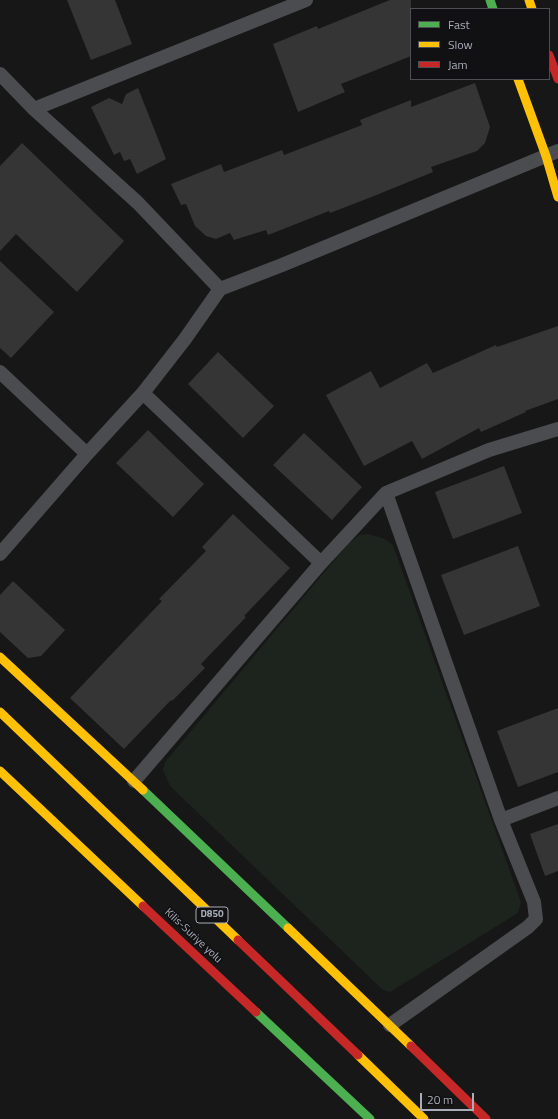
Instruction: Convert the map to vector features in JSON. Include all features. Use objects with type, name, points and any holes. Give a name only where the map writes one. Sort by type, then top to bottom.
[{"type":"main road","points":[[550,58],[558,79]]},
{"type":"main road","points":[[518,80],[552,153],[558,197]]},
{"type":"main road","points":[[0,657],[134,781],[390,1025],[486,1119]]},
{"type":"main road","name":"D850","points":[[0,712],[424,1119]]},
{"type":"main road","name":"Kilis-Suriye yolu","points":[[0,771],[370,1119]]},
{"type":"street","points":[[34,109],[306,0]]},
{"type":"street","points":[[0,74],[34,109],[138,203],[220,289]]},
{"type":"street","points":[[0,554],[87,454],[143,393],[185,339],[220,289],[552,153]]},
{"type":"street","points":[[0,372],[87,454]]},
{"type":"street","points":[[143,393],[321,563]]},
{"type":"street","points":[[134,781],[321,563],[386,493],[489,450],[558,429]]},
{"type":"street","points":[[386,493],[501,820],[534,902],[536,919],[528,927],[390,1025]]},
{"type":"street","points":[[501,820],[558,798]]},
{"type":"shaded area","points":[[368,534],[385,539],[393,545],[521,902],[518,913],[390,992],[383,990],[170,786],[163,770],[165,762],[348,544],[359,535]]},
{"type":"building","points":[[67,0],[115,0],[132,44],[91,60]]},
{"type":"building","points":[[390,0],[411,0],[410,56],[341,84],[345,92],[298,112],[273,44],[317,26],[318,29]]},
{"type":"building","points":[[475,83],[490,127],[485,143],[477,151],[431,167],[433,172],[374,196],[330,213],[329,211],[268,235],[266,230],[234,240],[230,233],[216,239],[206,236],[195,226],[186,204],[181,205],[171,184],[221,164],[224,172],[282,150],[284,155],[362,125],[360,120],[411,100],[411,107]]},
{"type":"building","points":[[138,88],[166,159],[137,174],[130,159],[124,161],[120,152],[114,155],[91,107],[109,98],[122,104],[126,94]]},
{"type":"building","points":[[22,143],[124,241],[77,292],[16,234],[0,251],[0,166]]},
{"type":"building","points":[[0,261],[54,312],[11,358],[0,348]]},
{"type":"building","points":[[558,326],[558,399],[525,411],[526,412],[481,432],[479,428],[422,459],[412,441],[364,466],[326,395],[371,371],[380,388],[427,363],[433,373],[496,345],[497,347]]},
{"type":"building","points":[[218,352],[274,406],[243,438],[188,384]]},
{"type":"building","points":[[148,430],[204,484],[173,517],[116,463]]},
{"type":"building","points":[[304,433],[362,487],[332,520],[273,465]]},
{"type":"building","points":[[504,466],[522,513],[453,539],[435,492]]},
{"type":"building","points":[[233,514],[290,568],[201,664],[205,668],[172,701],[171,700],[124,749],[70,698],[162,601],[159,599],[206,551],[202,547]]},
{"type":"building","points":[[518,546],[540,606],[464,635],[441,575]]},
{"type":"building","points":[[13,581],[65,630],[41,656],[28,658],[0,632],[0,595]]},
{"type":"building","points":[[558,708],[558,772],[518,787],[497,731]]},
{"type":"building","points":[[558,824],[558,871],[545,876],[530,834]]},
{"type":"traffic: fast","points":[[490,0],[493,8]]},
{"type":"traffic: fast","points":[[143,790],[288,928]]},
{"type":"traffic: fast","points":[[256,1012],[370,1119]]},
{"type":"traffic: slow","points":[[529,0],[532,8]]},
{"type":"traffic: slow","points":[[518,80],[546,156],[558,197]]},
{"type":"traffic: slow","points":[[0,657],[143,790]]},
{"type":"traffic: slow","points":[[0,712],[238,940]]},
{"type":"traffic: slow","points":[[0,771],[143,906]]},
{"type":"traffic: slow","points":[[288,928],[411,1046]]},
{"type":"traffic: slow","points":[[358,1055],[424,1119]]},
{"type":"traffic: jam","points":[[550,58],[558,79]]},
{"type":"traffic: jam","points":[[143,906],[256,1012]]},
{"type":"traffic: jam","points":[[238,940],[358,1055]]},
{"type":"traffic: jam","points":[[411,1046],[486,1119]]}]
